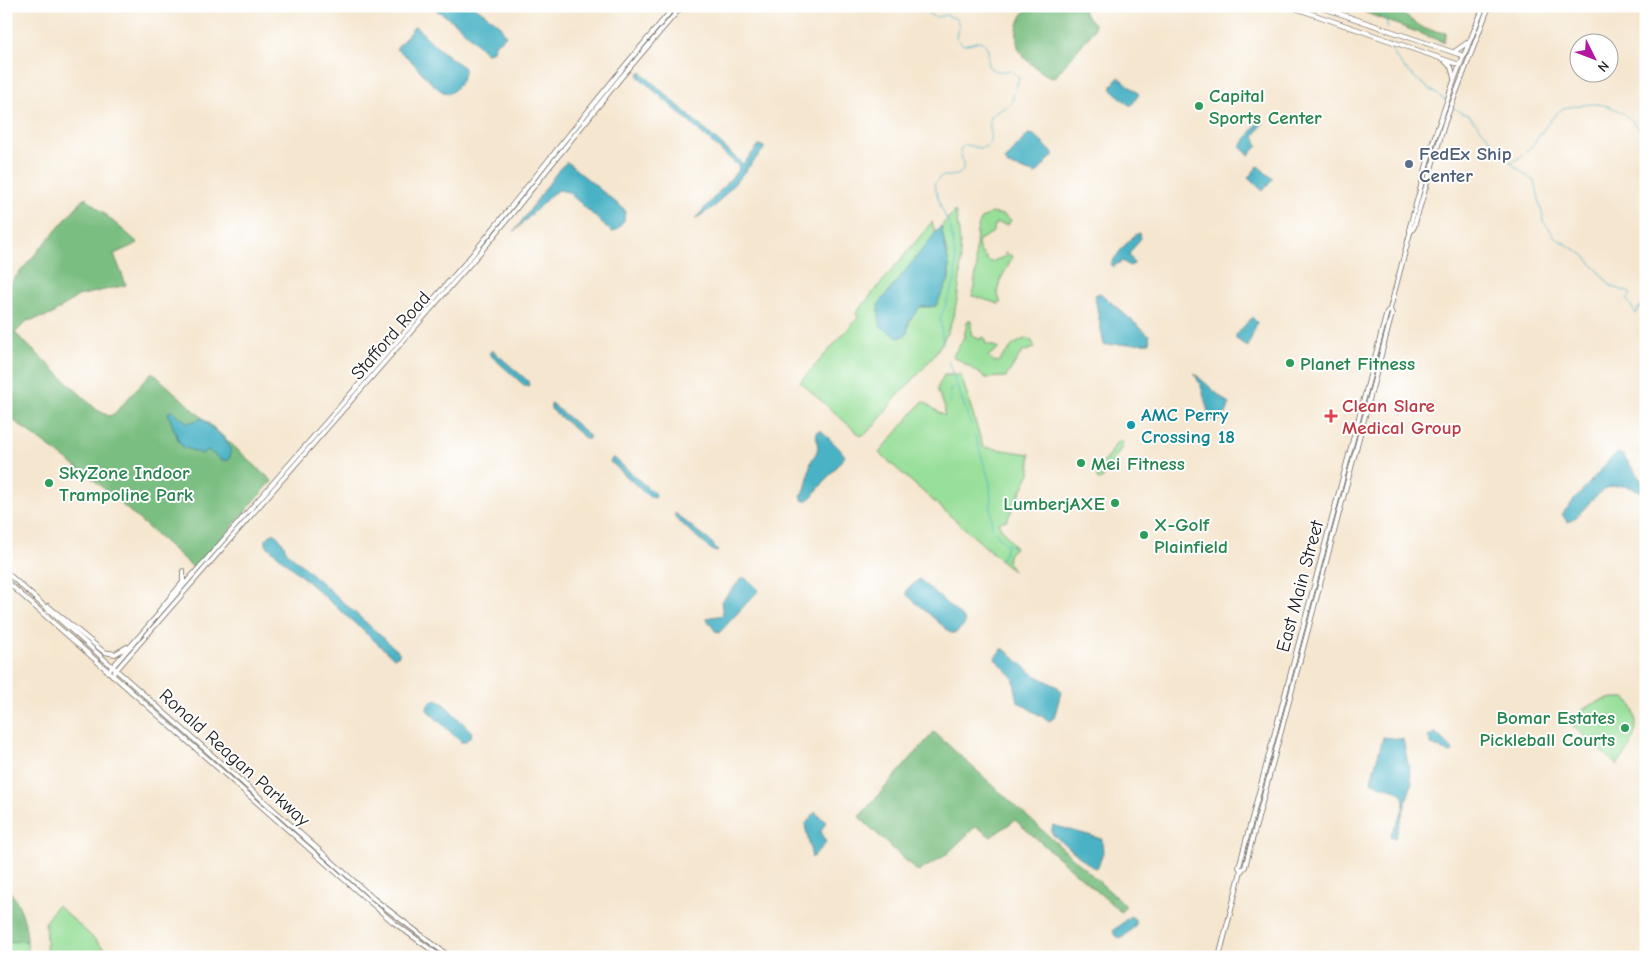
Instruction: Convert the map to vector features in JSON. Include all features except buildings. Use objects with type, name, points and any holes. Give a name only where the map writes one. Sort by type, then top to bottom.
[{"type":"main road","name":"Stafford Road","points":[[115,668],[136,640],[472,255],[675,6]]},
{"type":"main road","name":"Stafford Road","points":[[110,673],[480,252],[622,76],[682,6]]},
{"type":"main road","points":[[1289,6],[1462,66]]},
{"type":"main road","points":[[1317,6],[1466,56]]},
{"type":"main road","name":"East Main Street","points":[[1466,56],[1470,40],[1484,6]]},
{"type":"main road","name":"East Main Street","points":[[1410,233],[1414,227],[1462,66],[1490,6]]},
{"type":"main road","points":[[1454,52],[1470,40]]},
{"type":"main road","points":[[1443,59],[1452,69],[1454,80]]},
{"type":"main road","name":"East Main Street","points":[[1219,957],[1241,871],[1245,867],[1385,339],[1390,309],[1410,233],[1413,212],[1444,108],[1454,80],[1462,66]]},
{"type":"main road","name":"East Main Street","points":[[1241,871],[1239,867],[1306,611],[1387,312],[1390,309]]},
{"type":"main road","points":[[158,616],[161,608],[183,582],[183,571]]},
{"type":"main road","name":"Ronald Reagan Parkway","points":[[6,572],[374,899],[450,957]]},
{"type":"main road","name":"Ronald Reagan Parkway","points":[[6,581],[363,896],[441,957]]},
{"type":"main road","points":[[31,594],[108,654],[119,653],[136,640]]},
{"type":"green space","points":[[1031,6],[1083,6],[1084,13],[1094,24],[1094,30],[1054,78],[1030,63],[1022,55],[1018,46],[1018,27],[1022,15]]},
{"type":"green space","points":[[1348,6],[1390,6],[1425,29],[1446,33],[1443,42]]},
{"type":"green space","points":[[85,197],[138,243],[114,254],[126,285],[78,296],[51,315],[27,321],[15,333],[97,410],[109,416],[114,414],[152,372],[272,481],[195,569],[94,480],[6,415],[6,288]]},
{"type":"green space","points":[[955,211],[961,257],[959,288],[947,333],[943,342],[924,368],[895,399],[875,425],[861,436],[800,382],[858,318],[856,313],[932,222],[936,234],[878,305],[907,334],[909,322],[915,313],[920,307],[931,307],[949,280],[949,265],[941,226]]},
{"type":"green space","points":[[991,213],[1003,215],[1011,220],[1008,225],[996,223],[992,233],[979,240],[978,244],[981,252],[991,262],[1006,256],[1005,253],[1012,256],[999,284],[998,296],[1001,303],[999,304],[973,296],[977,263],[975,261],[977,231],[981,219]]},
{"type":"green space","points":[[968,320],[971,320],[971,334],[980,340],[981,337],[985,338],[985,343],[999,348],[988,356],[994,362],[999,361],[1013,345],[1026,338],[1032,341],[1035,348],[1022,352],[1006,377],[986,378],[953,356],[964,337]]},
{"type":"green space","points":[[944,375],[961,375],[983,447],[1030,454],[1030,473],[1007,520],[998,523],[1015,548],[1009,553],[1007,560],[1013,571],[879,453],[923,401],[944,416],[945,408],[937,389]]},
{"type":"green space","points":[[1117,442],[1123,442],[1122,447],[1102,479],[1098,480],[1096,475]]},
{"type":"green space","points":[[1625,698],[1630,702],[1636,719],[1632,743],[1617,765],[1571,724],[1584,709],[1601,701]]},
{"type":"green space","points":[[934,732],[1126,906],[1121,912],[1015,820],[991,837],[976,826],[946,855],[918,872],[859,817]]},
{"type":"green space","points":[[6,887],[15,899],[21,912],[27,941],[6,942]]},
{"type":"green space","points":[[57,905],[114,957],[47,957],[45,922]]},
{"type":"green space","points":[[27,941],[28,957],[6,957],[6,942]]},
{"type":"water","points":[[431,6],[474,6],[499,24],[506,36],[496,43],[492,52],[486,53],[457,24]]},
{"type":"water","points":[[415,26],[438,48],[464,68],[460,84],[451,92],[447,94],[440,90],[409,59],[396,49]]},
{"type":"water","points":[[639,72],[743,164],[759,145],[764,147],[715,206],[695,219],[739,169],[738,166],[639,77]]},
{"type":"water","points":[[1119,77],[1139,94],[1132,105],[1129,105],[1112,90],[1112,85]]},
{"type":"water","points":[[1260,120],[1264,122],[1254,136],[1258,146],[1249,155],[1240,147]]},
{"type":"water","points":[[1028,134],[1034,135],[1054,154],[1036,174],[1008,165],[1005,160]]},
{"type":"water","points":[[567,162],[625,210],[624,221],[616,231],[612,232],[568,192],[559,190],[552,194],[514,232],[560,168]]},
{"type":"water","points":[[1258,166],[1273,179],[1263,191],[1248,178]]},
{"type":"water","points":[[941,226],[949,265],[949,280],[936,306],[920,307],[908,323],[907,334],[899,338],[880,326],[878,305]]},
{"type":"water","points":[[1140,233],[1141,238],[1129,254],[1134,264],[1130,266],[1122,261],[1113,267],[1111,264],[1120,251],[1133,237]]},
{"type":"water","points":[[1100,293],[1149,335],[1150,343],[1104,345],[1095,298],[1095,295]]},
{"type":"water","points":[[1252,317],[1257,322],[1248,347],[1236,339],[1236,335]]},
{"type":"water","points":[[492,350],[528,381],[529,386],[525,386],[489,354]]},
{"type":"water","points":[[1194,373],[1229,404],[1225,415],[1220,420],[1210,419],[1201,386]]},
{"type":"water","points":[[551,403],[589,435],[589,439],[586,439],[551,409]]},
{"type":"water","points":[[172,411],[188,423],[203,418],[227,442],[231,453],[229,460],[221,460],[208,450],[202,454],[183,447],[179,442],[169,416],[168,412]]},
{"type":"water","points":[[817,431],[822,431],[845,456],[810,499],[803,501],[801,496],[817,449]]},
{"type":"water","points":[[1618,453],[1623,455],[1646,487],[1646,493],[1625,486],[1610,487],[1597,495],[1572,521],[1567,522],[1562,514],[1611,458]]},
{"type":"water","points":[[613,457],[656,495],[655,498],[648,496],[610,462]]},
{"type":"water","points":[[675,513],[712,543],[718,552],[713,551],[675,518]]},
{"type":"water","points":[[274,532],[283,543],[287,552],[399,652],[399,655],[394,658],[266,545],[266,539]]},
{"type":"water","points":[[742,578],[753,584],[758,591],[719,633],[716,632],[706,618],[723,615],[721,602]]},
{"type":"water","points":[[919,579],[964,619],[965,624],[956,633],[951,633],[907,595],[907,590]]},
{"type":"water","points":[[1002,649],[1033,674],[1058,687],[1061,692],[1054,718],[1049,721],[1018,702],[1013,677],[995,657]]},
{"type":"water","points":[[435,699],[444,704],[472,732],[465,742],[461,742],[427,710],[428,705]]},
{"type":"water","points":[[1435,732],[1454,751],[1450,753],[1432,745],[1428,737]]},
{"type":"water","points":[[1383,737],[1403,739],[1412,783],[1395,838],[1390,836],[1400,817],[1404,804],[1403,797],[1400,792],[1371,781]]},
{"type":"water","points":[[815,812],[826,822],[821,831],[826,843],[812,858],[805,825]]},
{"type":"water","points":[[1053,825],[1102,839],[1103,854],[1097,868],[1092,867],[1051,833]]},
{"type":"water","points":[[1130,916],[1135,919],[1135,926],[1121,939],[1115,936],[1113,931]]},
{"type":"waterway","points":[[929,6],[927,12],[934,17],[946,15],[957,19],[959,25],[956,37],[963,45],[980,41],[984,43],[987,49],[988,66],[991,69],[998,71],[1011,70],[1019,78],[1011,104],[990,116],[990,140],[986,147],[965,145],[960,149],[963,164],[961,173],[955,176],[940,177],[934,184],[941,207],[951,229],[956,263],[955,281],[940,319],[943,344]]},
{"type":"waterway","points":[[1377,6],[1385,15],[1388,29]]},
{"type":"waterway","points":[[1390,43],[1393,53],[1406,70],[1450,104]]},
{"type":"waterway","points":[[1511,162],[1519,158],[1533,145],[1550,121],[1563,108],[1590,104],[1605,105],[1621,112],[1646,134]]},
{"type":"waterway","points":[[1453,107],[1461,113],[1469,115],[1514,166],[1535,182],[1544,222],[1555,237],[1585,256],[1611,286],[1630,293],[1631,295],[1627,300],[1636,314],[1640,306],[1644,306],[1646,309]]},
{"type":"waterway","points":[[948,361],[971,424]]},
{"type":"waterway","points":[[950,403],[950,390],[956,385]]},
{"type":"waterway","points":[[975,436],[990,483],[992,528],[1007,546],[1001,560]]},
{"type":"waterway","points":[[1007,543],[1013,547]]},
{"type":"place","name":"Capital Sports Center","points":[[1199,106]]},
{"type":"place","name":"FedEx Ship Center","points":[[1409,164]]},
{"type":"place","name":"Planet Fitness","points":[[1290,363]]},
{"type":"place","name":"Clean Slare Medical Group","points":[[1331,416]]},
{"type":"place","name":"AMC Perry Crossing 18","points":[[1131,425]]},
{"type":"place","name":"Mei Fitness","points":[[1081,463]]},
{"type":"place","name":"SkyZone Indoor Trampoline Park","points":[[49,483]]},
{"type":"place","name":"LumberjAXE","points":[[1115,503]]},
{"type":"place","name":"X-Golf Plainfield","points":[[1144,535]]},
{"type":"place","name":"Bomar Estates Pickleball Courts","points":[[1625,728]]}]
